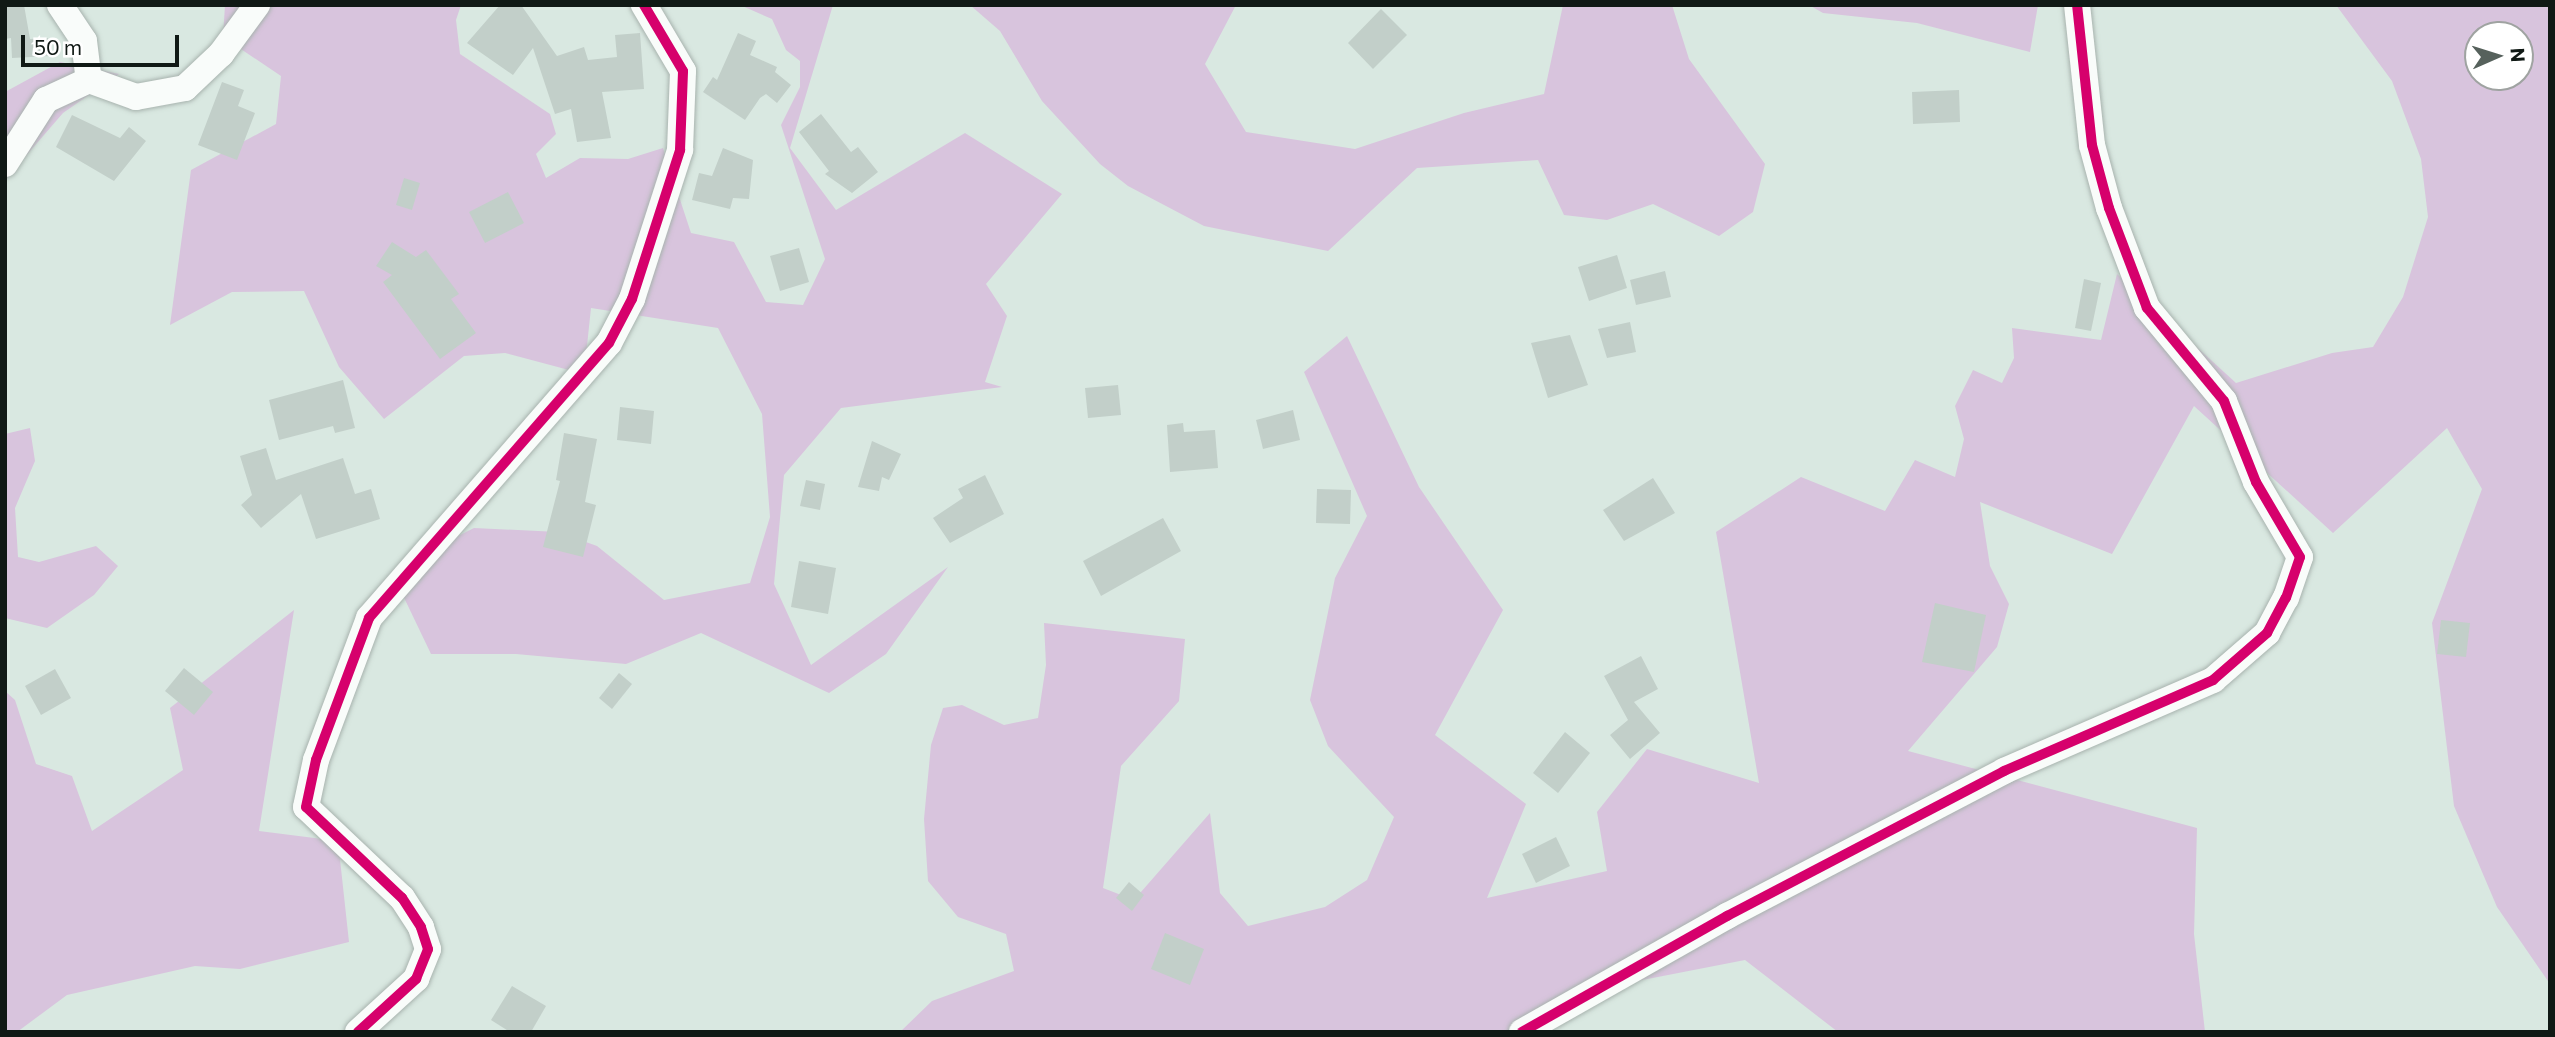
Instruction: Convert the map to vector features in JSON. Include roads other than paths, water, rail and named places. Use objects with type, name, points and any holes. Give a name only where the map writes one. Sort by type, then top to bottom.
[{"type":"street","points":[[60,5],[84,41],[89,80]]},
{"type":"street","points":[[5,164],[46,100],[89,80],[136,97],[185,88],[221,54],[257,5]]},
{"type":"street","points":[[358,1032],[416,979],[428,949],[402,898],[306,807],[316,760],[369,618],[609,342],[632,299],[680,150],[683,84],[683,71],[644,5]]},
{"type":"street","points":[[1522,1032],[1727,916],[1992,778],[2213,680],[2273,622],[2300,557],[2256,482],[2224,401],[2147,308],[2092,145],[2077,5]]}]
